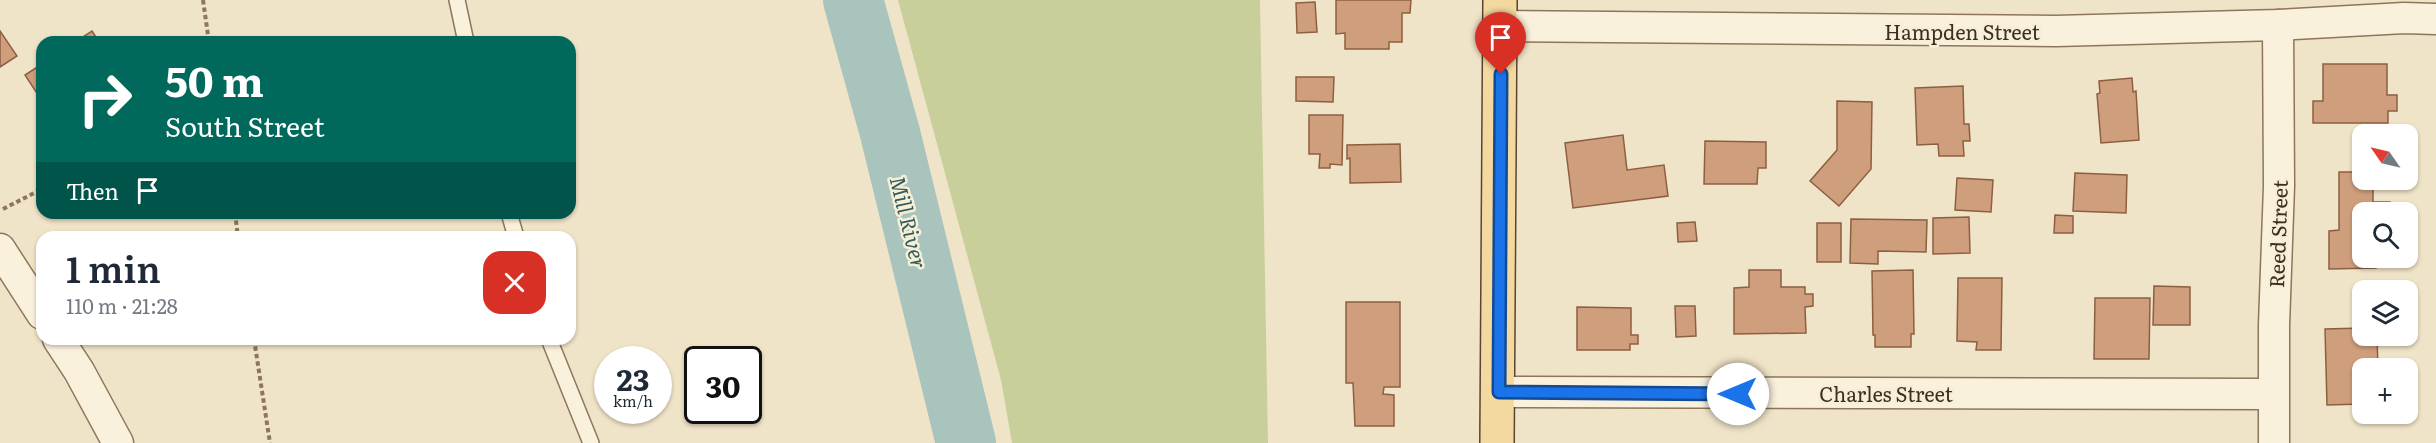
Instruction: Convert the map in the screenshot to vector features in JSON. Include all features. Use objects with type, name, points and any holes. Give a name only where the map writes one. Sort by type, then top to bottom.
[{"type":"main road","points":[[1497,443],[1500,13]]},
{"type":"street","name":"Hampden Street","points":[[1500,13],[1990,32],[2278,25],[2427,12]]},
{"type":"street","name":"Reed Street","points":[[2274,443],[2272,394],[2279,186],[2278,25]]},
{"type":"street","points":[[0,249],[36,305]]},
{"type":"street","points":[[62,345],[79,371],[118,443]]},
{"type":"street","name":"Charles Street","points":[[1499,392],[2272,394]]},
{"type":"lane","points":[[457,0],[465,36]]},
{"type":"lane","points":[[551,345],[591,443]]},
{"type":"path","points":[[203,0],[208,36]]},
{"type":"path","points":[[3,209],[36,192]]},
{"type":"path","points":[[255,345],[270,443]]},
{"type":"green space","points":[[898,0],[1260,0],[1268,443],[1012,443],[1001,380]]},
{"type":"building","points":[[1336,0],[1411,0],[1410,13],[1402,13],[1402,42],[1389,42],[1389,49],[1345,49],[1345,33],[1336,34]]},
{"type":"building","points":[[1315,2],[1317,32],[1297,33],[1296,3]]},
{"type":"building","points":[[0,31],[17,56],[0,67]]},
{"type":"building","points":[[92,31],[95,36],[84,36]]},
{"type":"building","points":[[2323,64],[2387,64],[2387,95],[2397,95],[2397,111],[2388,111],[2388,123],[2313,123],[2313,101],[2323,101]]},
{"type":"building","points":[[36,68],[36,92],[25,75]]},
{"type":"building","points":[[1296,77],[1334,77],[1333,102],[1296,101]]},
{"type":"building","points":[[2132,78],[2133,92],[2136,91],[2139,140],[2101,143],[2097,94],[2100,93],[2099,81]]},
{"type":"building","points":[[1963,86],[1964,124],[1969,124],[1970,141],[1963,141],[1964,156],[1939,156],[1938,144],[1917,145],[1915,88]]},
{"type":"building","points":[[1837,101],[1872,102],[1871,169],[1839,206],[1810,181],[1837,150]]},
{"type":"building","points":[[1309,115],[1343,115],[1342,165],[1330,164],[1330,168],[1319,168],[1320,154],[1309,154]]},
{"type":"building","points":[[1623,135],[1627,170],[1664,165],[1668,196],[1573,208],[1565,143]]},
{"type":"building","points":[[1705,141],[1766,142],[1766,168],[1758,168],[1757,184],[1704,184]]},
{"type":"building","points":[[1400,144],[1401,182],[1350,183],[1350,158],[1347,159],[1347,145]]},
{"type":"building","points":[[2339,172],[2352,172],[2352,190],[2373,190],[2373,202],[2352,202],[2352,268],[2376,268],[2329,269],[2329,231],[2339,230]]},
{"type":"building","points":[[2075,173],[2127,175],[2126,213],[2073,211]]},
{"type":"building","points":[[1957,178],[1993,180],[1991,212],[1955,210]]},
{"type":"building","points":[[2055,215],[2073,216],[2073,233],[2054,233]]},
{"type":"building","points":[[1969,217],[1970,253],[1933,254],[1933,218]]},
{"type":"building","points":[[1851,219],[1927,220],[1926,252],[1878,251],[1878,264],[1850,263]]},
{"type":"building","points":[[1695,222],[1697,241],[1678,242],[1677,223]]},
{"type":"building","points":[[1817,223],[1841,223],[1841,262],[1817,262]]},
{"type":"building","points":[[1749,270],[1781,270],[1781,287],[1805,287],[1805,294],[1813,294],[1813,306],[1805,307],[1806,333],[1734,334],[1734,288],[1749,287]]},
{"type":"building","points":[[1913,270],[1914,334],[1911,334],[1911,347],[1875,347],[1872,271]]},
{"type":"building","points":[[1958,278],[2002,278],[2001,350],[1976,350],[1977,342],[1957,341]]},
{"type":"building","points":[[2154,286],[2190,287],[2190,325],[2153,325]]},
{"type":"building","points":[[2095,298],[2150,298],[2149,359],[2094,359]]},
{"type":"building","points":[[1346,302],[1400,302],[1400,387],[1384,387],[1383,394],[1394,395],[1394,426],[1355,426],[1353,383],[1346,383]]},
{"type":"building","points":[[1675,306],[1695,306],[1696,336],[1676,337]]},
{"type":"building","points":[[1577,307],[1631,308],[1631,335],[1638,335],[1638,344],[1630,344],[1630,350],[1577,350]]},
{"type":"building","points":[[2352,328],[2352,346],[2377,346],[2378,358],[2352,358],[2352,404],[2327,405],[2325,329]]},
{"type":"waterway","name":"Mill River","points":[[853,0],[890,133],[966,443]]},
{"type":"route","points":[[1501,74],[1499,392],[1738,394]]}]
